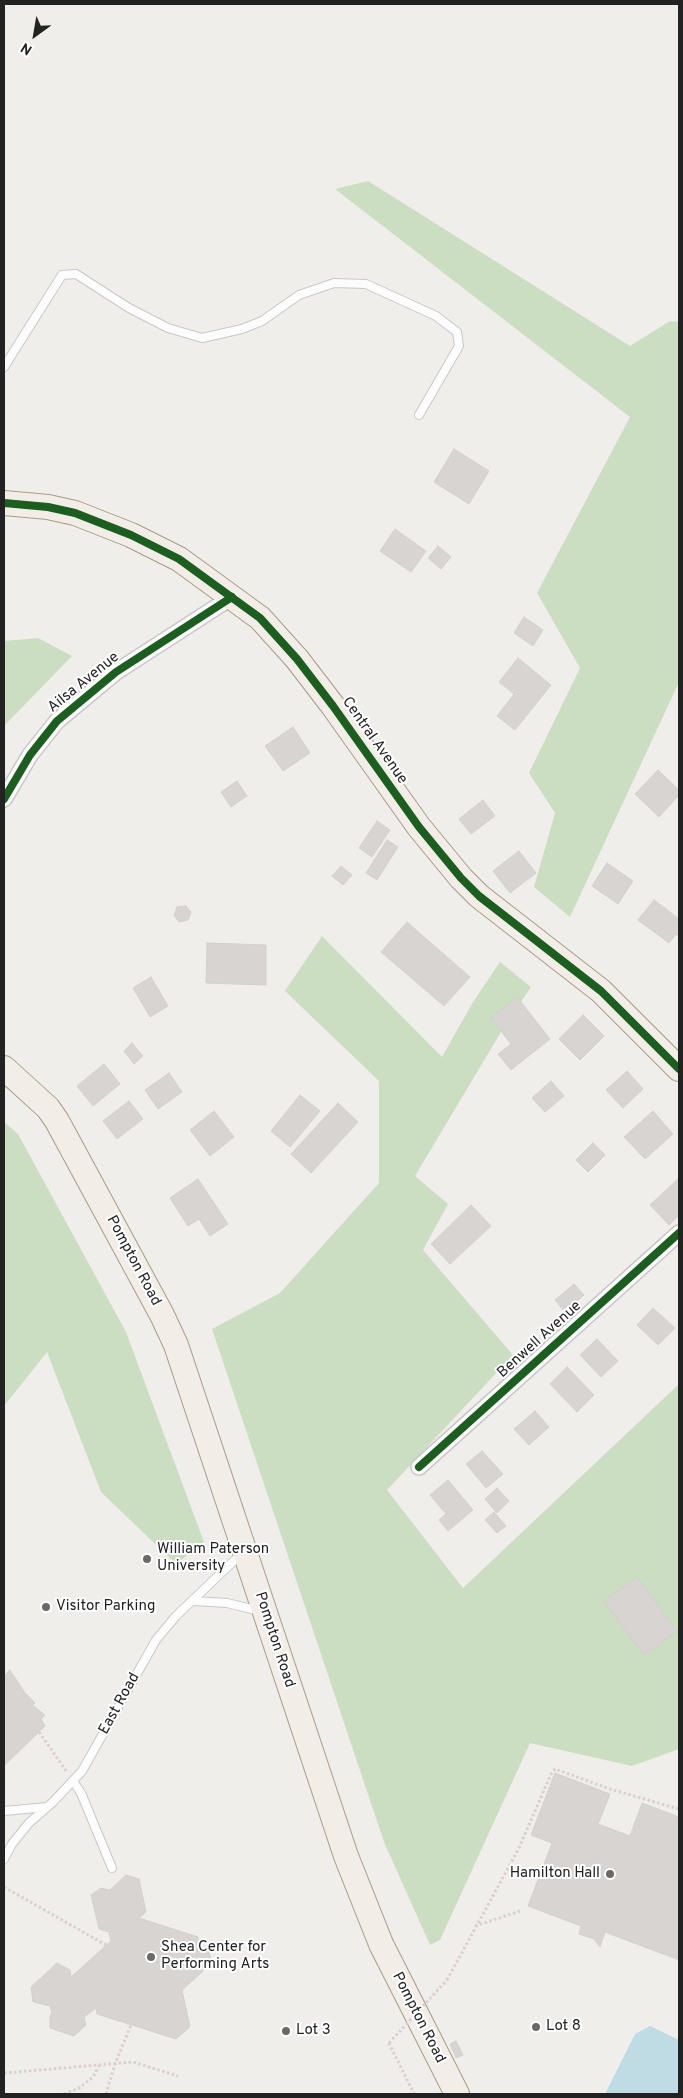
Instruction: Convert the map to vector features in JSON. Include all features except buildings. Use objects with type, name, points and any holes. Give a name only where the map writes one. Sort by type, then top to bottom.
[{"type":"main road","name":"Central Avenue","points":[[4,503],[57,509],[131,535],[179,559],[260,618],[297,658],[419,827],[461,878],[479,896],[601,991],[679,1067]]},
{"type":"main road","name":"Pompton Road","points":[[4,1068],[48,1108],[57,1121],[162,1315],[176,1345],[346,1856],[374,1926],[457,2094]]},
{"type":"street","name":"Ailsa Avenue","points":[[4,799],[30,755],[57,720],[116,672],[232,597]]},
{"type":"street","name":"Benwell Avenue","points":[[419,1467],[679,1234]]},
{"type":"lane","points":[[4,367],[62,275],[76,274],[129,308],[168,328],[202,338],[242,329],[262,321],[300,295],[334,283],[366,284],[436,316],[457,332],[459,346],[419,415]]},
{"type":"lane","name":"East Road","points":[[4,1859],[12,1844],[29,1823],[48,1807],[73,1781],[91,1756],[156,1640],[176,1616],[244,1550]]},
{"type":"lane","points":[[192,1601],[227,1602],[265,1612]]},
{"type":"lane","points":[[73,1781],[81,1793],[112,1868]]},
{"type":"lane","points":[[4,1811],[48,1807]]},
{"type":"path","points":[[39,1732],[73,1781]]},
{"type":"path","points":[[414,2094],[389,2043],[446,1980],[519,1848],[551,1774],[555,1769],[610,1789],[679,1808]]},
{"type":"path","points":[[4,1887],[106,1945]]},
{"type":"path","points":[[475,1926],[520,1910]]},
{"type":"path","points":[[106,2094],[115,2064],[131,2025]]},
{"type":"path","points":[[4,2073],[133,2062],[178,2076]]},
{"type":"path","points":[[64,2094],[80,2088],[93,2077],[99,2065]]},
{"type":"green space","points":[[368,181],[630,346],[670,321],[679,322],[679,682],[570,917],[534,887],[555,813],[529,773],[580,668],[537,593],[630,417],[335,189]]},
{"type":"green space","points":[[38,638],[72,656],[4,726],[4,641]]},
{"type":"green space","points":[[322,936],[442,1057],[473,1002],[500,962],[531,987],[504,1027],[415,1176],[448,1204],[423,1250],[513,1355],[387,1490],[463,1588],[679,1384],[679,1749],[632,1766],[530,1743],[440,1940],[430,1945],[384,1842],[212,1329],[280,1293],[379,1183],[379,1081],[285,991]]},
{"type":"green space","points":[[4,1122],[18,1134],[126,1332],[204,1542],[176,1564],[101,1492],[47,1352],[4,1406]]},
{"type":"water","points":[[650,2026],[679,2040],[679,2094],[605,2094],[635,2034]]},
{"type":"cycle path","points":[[4,503],[48,507],[75,513],[131,535],[179,559],[260,618],[297,659],[333,706],[419,827],[461,878],[479,896],[601,991],[679,1069]]},
{"type":"cycle path","points":[[4,799],[30,755],[57,721],[116,672],[232,597]]},
{"type":"cycle path","points":[[419,1467],[679,1233]]},
{"type":"place","name":"William Paterson University","points":[[147,1559]]},
{"type":"place","name":"Visitor Parking","points":[[46,1607]]},
{"type":"place","name":"Hamilton Hall","points":[[610,1874]]},
{"type":"place","name":"Shea Center for Performing Arts","points":[[151,1957]]},
{"type":"place","name":"Lot 8","points":[[536,2027]]},
{"type":"place","name":"Lot 3","points":[[286,2031]]}]
